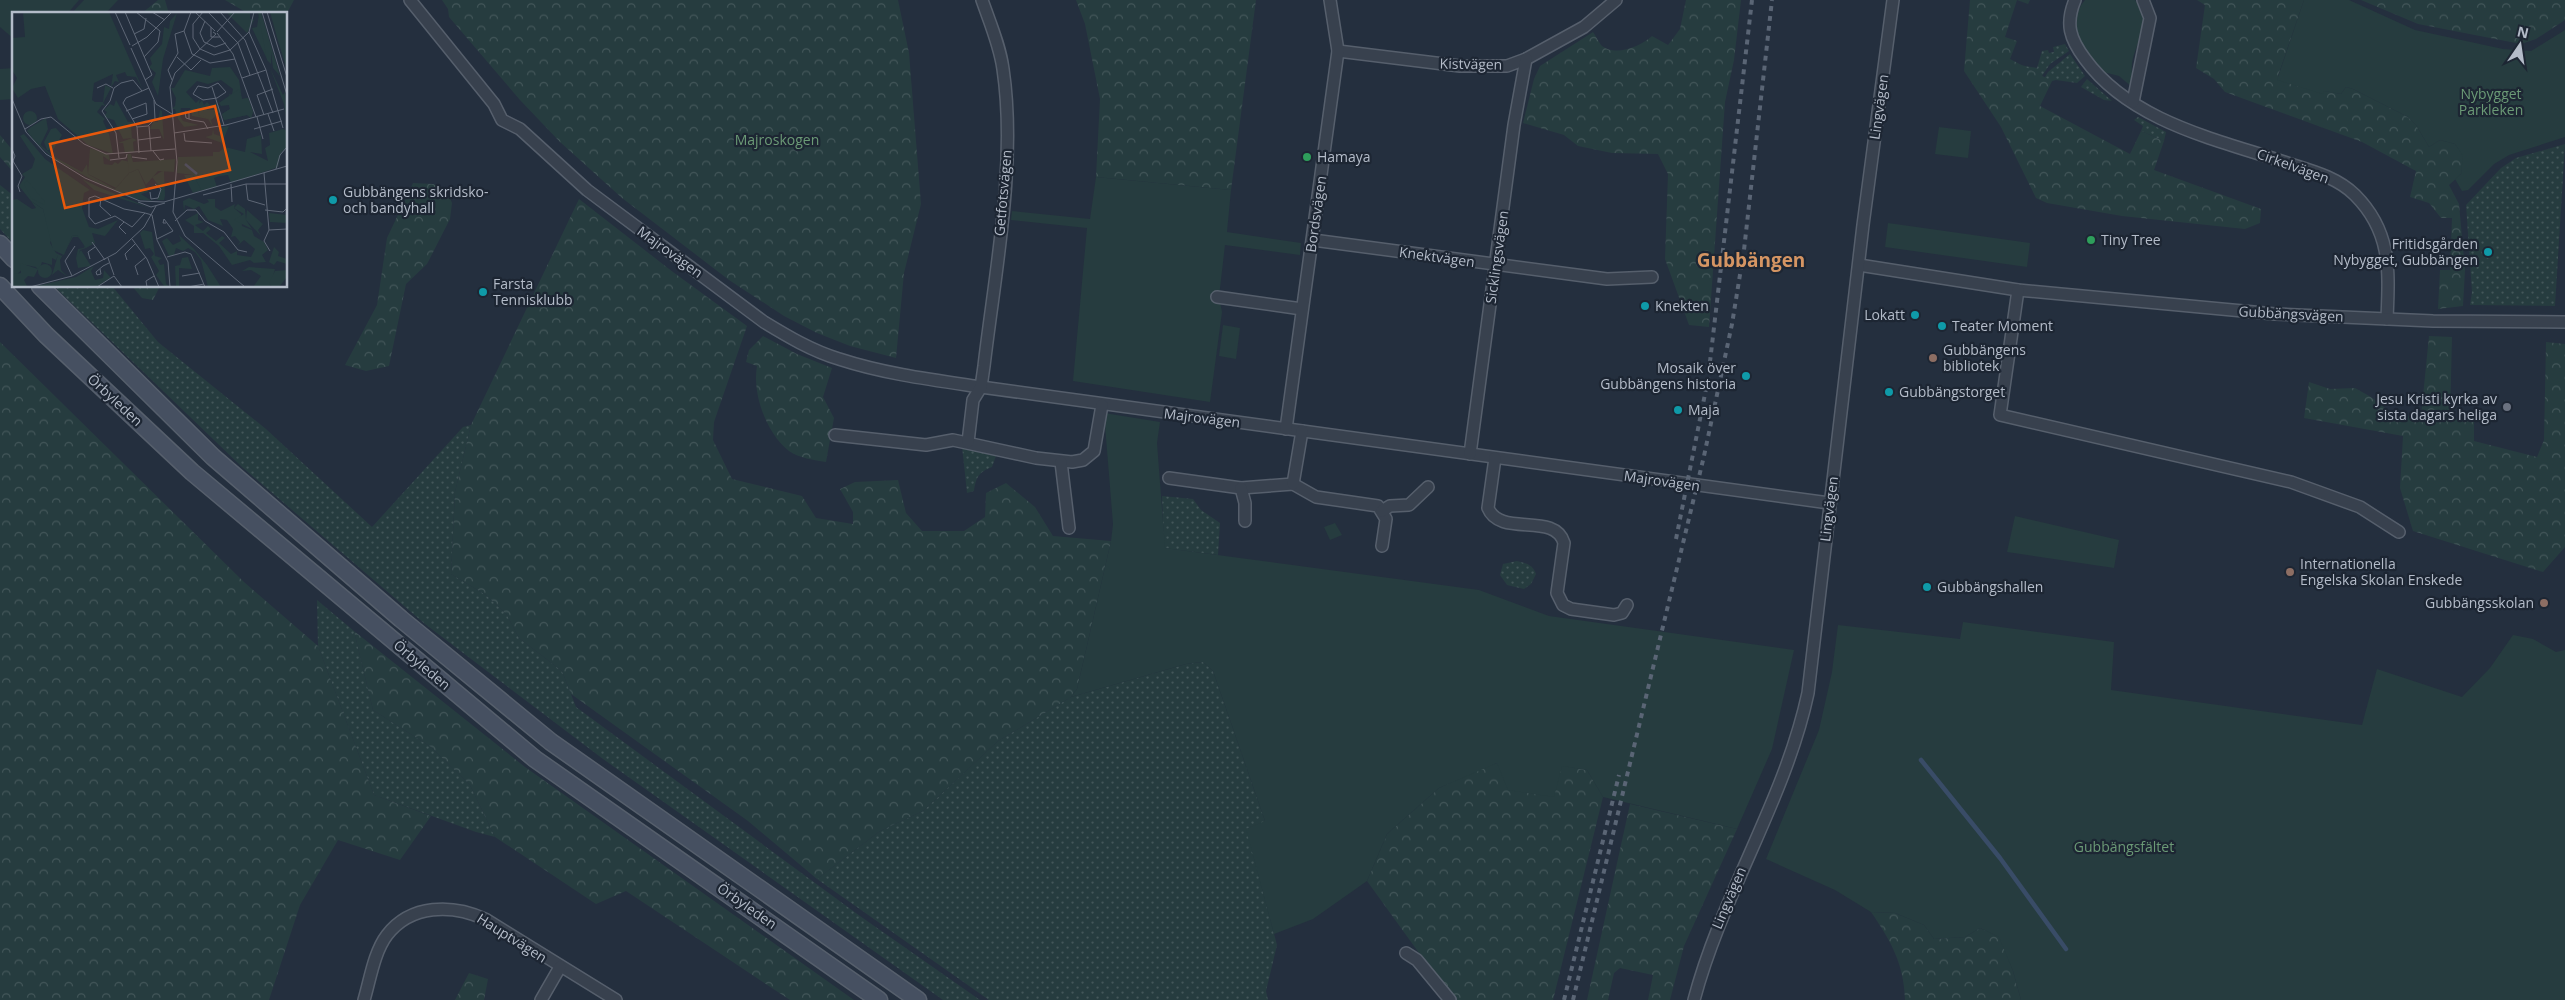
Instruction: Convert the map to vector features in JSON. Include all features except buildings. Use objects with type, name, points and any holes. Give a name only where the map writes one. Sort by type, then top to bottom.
[{"type":"main road","points":[[0,244],[12,256]]},
{"type":"main road","name":"Örbyleden","points":[[0,286],[46,335],[192,472],[535,759],[879,1000]]},
{"type":"main road","name":"Örbyleden","points":[[42,288],[213,457],[401,619],[551,742],[918,1000]]},
{"type":"street","name":"Majrovägen","points":[[410,0],[494,104],[502,120],[520,129],[587,190],[764,322],[790,338],[837,359],[898,375],[1102,405],[1829,503]]},
{"type":"street","name":"Getfotsvägen","points":[[980,387],[1007,171],[1007,105],[1003,68],[982,0]]},
{"type":"street","name":"Bordsvägen","points":[[1286,429],[1338,52],[1330,0]]},
{"type":"street","name":"Kistvägen","points":[[1338,52],[1400,60],[1487,67],[1507,66],[1526,59],[1584,27],[1616,0]]},
{"type":"street","name":"Lingvägen","points":[[1694,1000],[1715,931],[1776,790],[1803,717],[1810,676],[1829,503],[1892,0]]},
{"type":"street","name":"Cirkelvägen","points":[[2075,0],[2069,27],[2071,38],[2076,48],[2099,78],[2133,102],[2177,126],[2325,175],[2354,194],[2378,227],[2389,260],[2386,319]]},
{"type":"street","points":[[2133,102],[2150,18],[2144,0]]},
{"type":"street","name":"Sicklingsvägen","points":[[1470,454],[1514,125],[1526,59]]},
{"type":"street","name":"Knektvägen","points":[[1312,240],[1608,279],[1652,277]]},
{"type":"street","name":"Gubbängsvägen","points":[[1859,265],[2018,290],[2265,314],[2386,319],[2565,322]]},
{"type":"street","points":[[2018,290],[2000,415],[2290,482],[2360,507],[2399,532]]},
{"type":"street","points":[[1217,297],[1302,309]]},
{"type":"street","points":[[968,442],[973,400],[980,387]]},
{"type":"street","points":[[835,435],[926,445],[953,440],[1061,462],[1083,460],[1094,450],[1097,442],[1102,405]]},
{"type":"street","points":[[1293,484],[1302,431]]},
{"type":"street","points":[[1495,458],[1488,508],[1490,513],[1502,521],[1552,528],[1562,537],[1564,543],[1557,593],[1563,605],[1571,609],[1614,615],[1622,613],[1626,605]]},
{"type":"street","points":[[1061,462],[1069,528]]},
{"type":"street","points":[[1170,478],[1241,488],[1293,484],[1307,494],[1378,506],[1386,519],[1382,546]]},
{"type":"street","points":[[1382,510],[1390,506],[1410,505],[1428,487]]},
{"type":"street","points":[[1241,488],[1245,503],[1245,521]]},
{"type":"street","name":"Hauptvägen","points":[[364,1000],[378,954],[386,936],[398,924],[419,910],[465,910],[513,936],[560,967],[616,1000]]},
{"type":"street","points":[[1406,953],[1417,960],[1450,1000]]},
{"type":"street","points":[[541,1000],[560,967]]},
{"type":"green space","points":[[0,0],[79,0],[69,12],[12,12],[12,37],[0,27]]},
{"type":"green space","points":[[84,0],[118,0],[107,12],[73,12]]},
{"type":"green space","points":[[158,0],[165,0],[168,12],[143,12]]},
{"type":"green space","points":[[225,0],[294,0],[288,12],[246,12]]},
{"type":"green space","name":"Majroskogen","points":[[442,0],[898,0],[909,53],[921,204],[904,273],[896,358],[850,346],[817,333],[784,316],[729,280],[622,198],[560,142],[520,100],[449,17],[448,9]]},
{"type":"green space","points":[[1076,0],[1256,0],[1231,190],[1096,177],[1100,99],[1085,24]]},
{"type":"green space","points":[[1686,0],[1741,0],[1734,60],[1725,102],[1709,327],[1689,325],[1665,259],[1668,174],[1658,154],[1612,153],[1578,146],[1564,135],[1523,123],[1534,79],[1540,66],[1593,32],[1602,46],[1608,49],[1628,49],[1652,36],[1668,45],[1680,29]]},
{"type":"green space","points":[[1970,0],[2017,0],[2005,37],[2017,41],[2010,59],[2052,81],[2040,106],[2130,154],[2141,131],[2164,141],[2154,170],[2261,209],[2260,223],[2245,229],[2122,216],[2047,203],[2036,198],[2001,127],[1964,71]]},
{"type":"green space","points":[[2017,0],[2030,0],[2028,4]]},
{"type":"green space","points":[[2085,0],[2135,0],[2140,8],[2143,24],[2132,63],[2132,87],[2119,76],[2103,72],[2079,38],[2076,19]]},
{"type":"green space","points":[[2197,0],[2304,0],[2278,76],[2320,90],[2341,94],[2346,87],[2353,89],[2408,117],[2416,125],[2429,147],[2440,140],[2455,144],[2464,156],[2461,174],[2449,185],[2459,204],[2465,270],[2463,306],[2438,309],[2440,270],[2450,270],[2452,218],[2441,218],[2429,203],[2410,197],[2416,171],[2362,142],[2225,92],[2214,79],[2196,68],[2205,5]]},
{"type":"green space","name":"Nybygget Parkleken","points":[[2304,0],[2349,0],[2415,30],[2503,49],[2531,51],[2565,30],[2565,137],[2509,155],[2494,164],[2468,190],[2462,191],[2455,179],[2461,174],[2463,156],[2455,144],[2440,140],[2429,147],[2416,125],[2408,117],[2353,89],[2346,87],[2341,94],[2324,91],[2323,94],[2277,80]]},
{"type":"green space","points":[[2361,0],[2565,0],[2565,20],[2536,39],[2521,44],[2418,24]]},
{"type":"green space","points":[[2065,44],[2069,51],[2050,64],[2042,76],[2020,65],[2037,68],[2042,51],[2054,52],[2053,47]]},
{"type":"green space","points":[[2070,54],[2085,76],[2077,83],[2056,80],[2041,84],[2048,72]]},
{"type":"green space","points":[[12,68],[12,99],[0,100],[0,69]]},
{"type":"green space","points":[[2087,79],[2112,101],[2104,100],[2081,87]]},
{"type":"green space","points":[[2138,117],[2166,132],[2164,141],[2141,131],[2143,126],[2134,120]]},
{"type":"green space","points":[[1939,127],[1971,131],[1968,158],[1935,154]]},
{"type":"green space","points":[[0,135],[12,150],[12,171],[0,157]]},
{"type":"green space","points":[[2565,144],[2555,306],[2470,305],[2472,292],[2466,205],[2501,168],[2516,158]]},
{"type":"green space","points":[[1096,177],[1231,190],[1227,232],[1301,243],[1300,255],[1225,245],[1219,297],[1222,312],[1210,402],[1073,381],[1087,228],[1011,220],[1012,211],[1090,219]]},
{"type":"green space","points":[[413,183],[433,184],[446,189],[452,203],[450,219],[427,264],[406,284],[389,366],[366,371],[345,365],[377,305],[387,238]]},
{"type":"green space","points":[[0,185],[12,194],[12,242],[0,229]]},
{"type":"green space","points":[[579,199],[673,272],[747,326],[714,422],[713,440],[732,479],[802,496],[816,518],[853,524],[853,512],[840,489],[855,482],[898,480],[906,513],[922,531],[964,531],[985,517],[986,493],[1006,483],[1035,507],[1053,536],[1111,541],[1077,689],[1071,697],[998,741],[923,811],[880,831],[817,879],[748,821],[571,694],[562,671],[519,638],[507,615],[486,595],[451,574],[455,492],[471,425]]},
{"type":"green space","points":[[1888,223],[2030,243],[2027,267],[1885,247]]},
{"type":"green space","points":[[56,288],[114,288],[158,342],[266,429],[372,527],[463,427],[471,425],[455,492],[451,574],[486,595],[507,615],[519,638],[562,671],[576,707],[860,916],[980,1000],[943,1000],[603,759],[425,624],[242,467]]},
{"type":"green space","points":[[134,288],[159,288],[153,300],[142,298]]},
{"type":"green space","points":[[1223,325],[1240,328],[1236,359],[1219,356]]},
{"type":"green space","points":[[763,336],[797,354],[832,368],[823,397],[834,418],[826,462],[802,457],[789,451],[767,423],[759,400],[756,377],[757,366],[746,362],[749,350]]},
{"type":"green space","points":[[2429,336],[2452,337],[2450,419],[2474,420],[2474,441],[2537,457],[2544,440],[2546,342],[2565,344],[2565,547],[2543,572],[2413,531],[2400,488],[2403,436],[2304,418],[2309,382],[2330,389],[2355,388],[2371,397],[2394,415],[2421,416]]},
{"type":"green space","points":[[0,342],[244,582],[318,646],[374,795],[431,816],[400,860],[338,840],[300,905],[269,1000],[0,1000]]},
{"type":"green space","points":[[1104,413],[1160,422],[1157,443],[1165,548],[1479,590],[1549,616],[1794,650],[1772,749],[1737,829],[1603,797],[1587,770],[1562,766],[1554,797],[1508,790],[1497,763],[1439,788],[1387,834],[1367,881],[1313,919],[1274,934],[1246,829],[1265,821],[1213,671],[1203,662],[1186,664],[1071,697],[1077,689],[1111,541],[1113,524]]},
{"type":"green space","points":[[962,446],[996,456],[992,467],[979,476],[974,491],[967,493]]},
{"type":"green space","points":[[1162,496],[1193,499],[1201,510],[1220,523],[1218,555],[1164,548]]},
{"type":"green space","points":[[2015,516],[2119,540],[2114,568],[2007,552]]},
{"type":"green space","points":[[1335,523],[1342,535],[1330,540],[1324,527]]},
{"type":"green space","points":[[1517,561],[1529,565],[1536,574],[1531,584],[1524,589],[1507,585],[1500,575],[1503,564]]},
{"type":"green space","points":[[317,600],[354,631],[373,710],[431,747],[470,785],[495,837],[476,832],[374,795],[318,646]]},
{"type":"green space","name":"Gubbängsfältet","points":[[1963,622],[2114,642],[2111,690],[2362,725],[2377,669],[2462,697],[2490,668],[2513,635],[2533,639],[2556,652],[2565,650],[2565,1000],[2021,1000],[2013,971],[1999,937],[1980,928],[1965,937],[1934,939],[1924,925],[1895,913],[1871,912],[1835,890],[1766,859],[1819,730],[1832,672],[1838,625],[1960,639]]},
{"type":"green space","points":[[354,631],[525,767],[854,1000],[790,1000],[626,891],[596,904],[495,837],[470,785],[431,747],[373,710]]},
{"type":"green space","points":[[1203,662],[1213,671],[1265,821],[1252,850],[1277,945],[1266,991],[1268,1000],[989,1000],[817,879],[880,831],[923,811],[998,741],[1071,697],[1186,664]]},
{"type":"green space","points":[[1518,757],[1587,770],[1603,797],[1553,1000],[1453,1000],[1367,881],[1387,834],[1439,788],[1487,766]]},
{"type":"green space","points":[[1630,804],[1737,829],[1684,946],[1670,1000],[1648,1000],[1653,975],[1620,968],[1614,973],[1608,1000],[1587,1000]]},
{"type":"green space","points":[[1871,912],[1895,913],[1924,925],[1934,939],[1965,937],[1980,928],[2000,937],[2013,971],[2021,1000],[1905,1000],[1902,975],[1895,953]]},
{"type":"green space","points":[[469,973],[488,979],[484,1000],[455,1000]]},
{"type":"waterway","points":[[1921,760],[2000,858],[2066,949]]},
{"type":"railway","points":[[1676,539],[1708,379],[1752,0]]},
{"type":"railway","points":[[1573,1000],[1704,456],[1732,324],[1744,250],[1772,0]]},
{"type":"railway","points":[[1564,1000],[1619,775]]},
{"type":"place","name":"Hamaya","points":[[1307,157]]},
{"type":"place","name":"Gubbängens skridsko- och bandyhall","points":[[333,200]]},
{"type":"place","name":"Tiny Tree","points":[[2091,240]]},
{"type":"place","name":"Fritidsgården Nybygget, Gubbängen","points":[[2488,252]]},
{"type":"place","name":"Farsta Tennisklubb","points":[[483,292]]},
{"type":"place","name":"Knekten","points":[[1645,306]]},
{"type":"place","name":"Lokatt","points":[[1915,315]]},
{"type":"place","name":"Teater Moment","points":[[1942,326]]},
{"type":"place","name":"Gubbängens bibliotek","points":[[1933,358]]},
{"type":"place","name":"Mosaik över Gubbängens historia","points":[[1746,376]]},
{"type":"place","name":"Gubbängstorget","points":[[1889,392]]},
{"type":"place","name":"Jesu Kristi kyrka av sista dagars heliga","points":[[2507,407]]},
{"type":"place","name":"Maja","points":[[1678,410]]},
{"type":"place","name":"Internationella Engelska Skolan Enskede","points":[[2290,572]]},
{"type":"place","name":"Gubbängshallen","points":[[1927,587]]},
{"type":"place","name":"Gubbängsskolan","points":[[2544,603]]},
{"type":"district","name":"Gubbängen","points":[[1751,260]]}]
